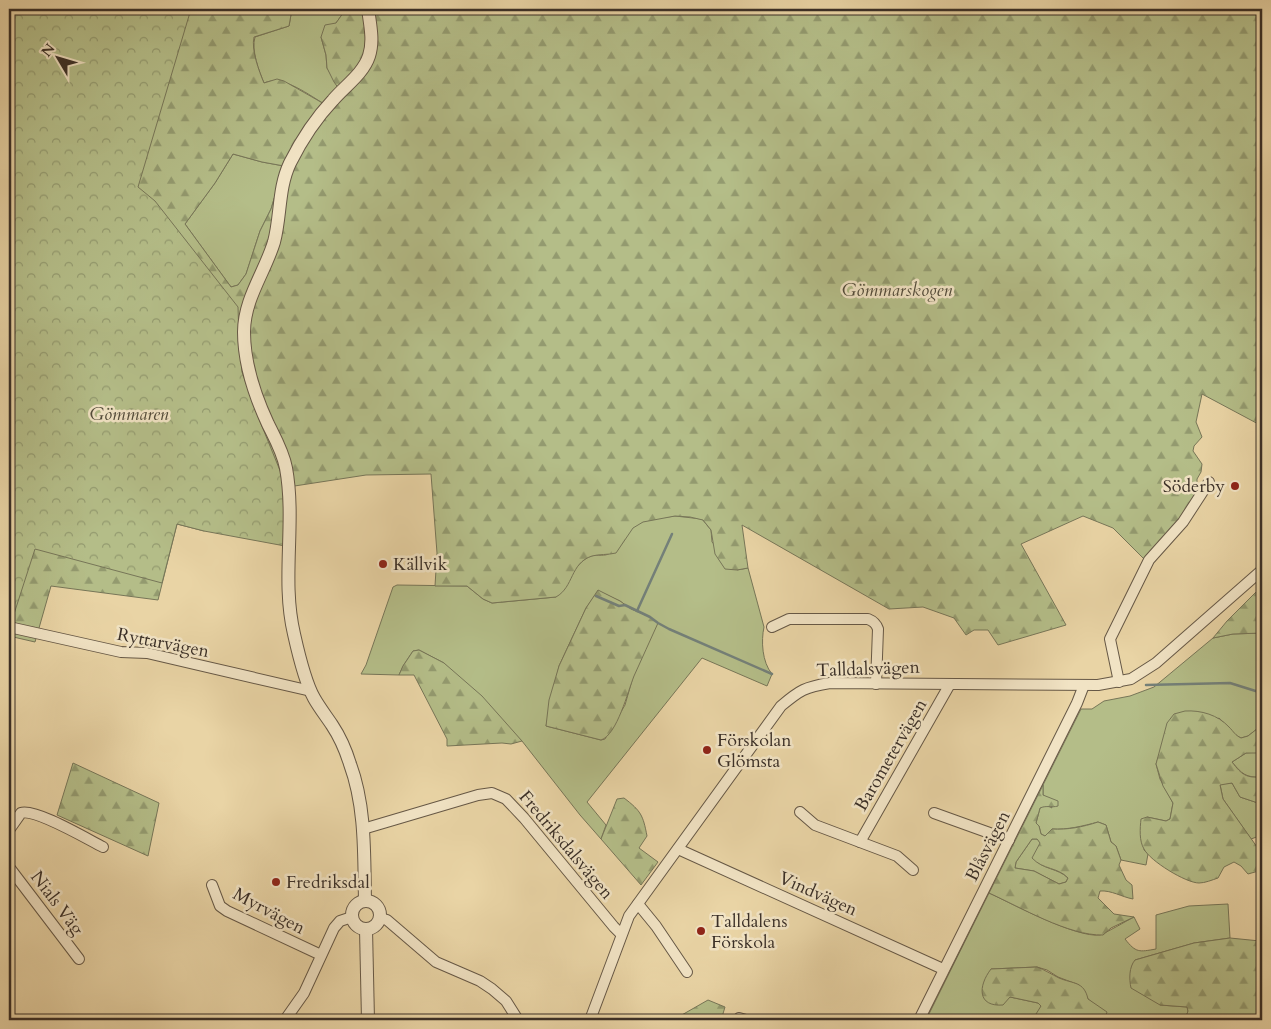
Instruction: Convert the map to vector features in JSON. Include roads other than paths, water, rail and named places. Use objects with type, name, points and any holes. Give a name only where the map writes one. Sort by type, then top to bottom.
[{"type":"street","points":[[365,901],[363,829],[360,800],[348,758],[337,733],[311,691],[294,634],[288,602],[289,512],[286,467],[254,386],[244,344],[244,330],[251,296],[268,261],[275,240],[279,203],[288,166],[324,110],[358,74],[370,54],[371,38],[368,9]]},
{"type":"street","points":[[1119,682],[1110,639],[1149,560],[1183,522],[1209,482]]},
{"type":"street","name":"Talldalsvägen","points":[[590,1020],[629,916],[781,706],[789,698],[800,691],[816,685],[830,684],[1098,685],[1131,679],[1156,663],[1262,570]]},
{"type":"street","points":[[772,627],[789,619],[868,619],[872,621],[878,629],[876,684]]},
{"type":"street","name":"Ryttarvägen","points":[[9,627],[121,652],[147,653],[311,691]]},
{"type":"street","name":"Barometervägen","points":[[860,842],[950,684]]},
{"type":"street","name":"Blåsvägen","points":[[919,1020],[1077,703],[1084,685]]},
{"type":"street","name":"Fredriksdalsvägen","points":[[363,829],[478,795],[492,793],[500,796],[506,799],[524,818],[621,934]]},
{"type":"street","points":[[9,830],[21,813],[27,812],[45,818],[103,847]]},
{"type":"street","points":[[800,812],[815,825],[897,856],[913,870]]},
{"type":"street","points":[[934,813],[1009,840]]},
{"type":"street","name":"Vindvägen","points":[[678,849],[943,969]]},
{"type":"street","name":"Nials Väg","points":[[9,867],[79,959]]},
{"type":"street","name":"Myrvägen","points":[[212,885],[220,906],[227,911],[321,955]]},
{"type":"street","points":[[365,901],[375,904],[380,918],[376,924],[366,929],[354,924],[352,917],[353,910],[358,903],[365,901]]},
{"type":"street","points":[[638,904],[656,926],[687,972]]},
{"type":"street","points":[[285,1020],[304,993],[334,928],[340,921],[352,917]]},
{"type":"street","points":[[380,918],[387,920],[395,926],[436,962],[480,981],[492,989],[506,1001],[518,1020]]},
{"type":"street","points":[[366,929],[368,1020]]},
{"type":"waterway","points":[[637,611],[672,534]]},
{"type":"waterway","points":[[596,596],[619,606],[625,605],[669,629],[772,674]]},
{"type":"waterway","points":[[1146,685],[1230,683],[1262,693]]},
{"type":"place","name":"Söderby","points":[[1235,486]]},
{"type":"place","name":"Källvik","points":[[383,564]]},
{"type":"place","name":"Förskolan Glömsta","points":[[707,750]]},
{"type":"place","name":"Fredriksdal","points":[[276,882]]},
{"type":"place","name":"Talldalens Förskola","points":[[701,931]]},
{"type":"park label","name":"Gömmarskogen","points":[[897,290]]},
{"type":"park label","name":"Gömmaren","points":[[129,414]]}]
